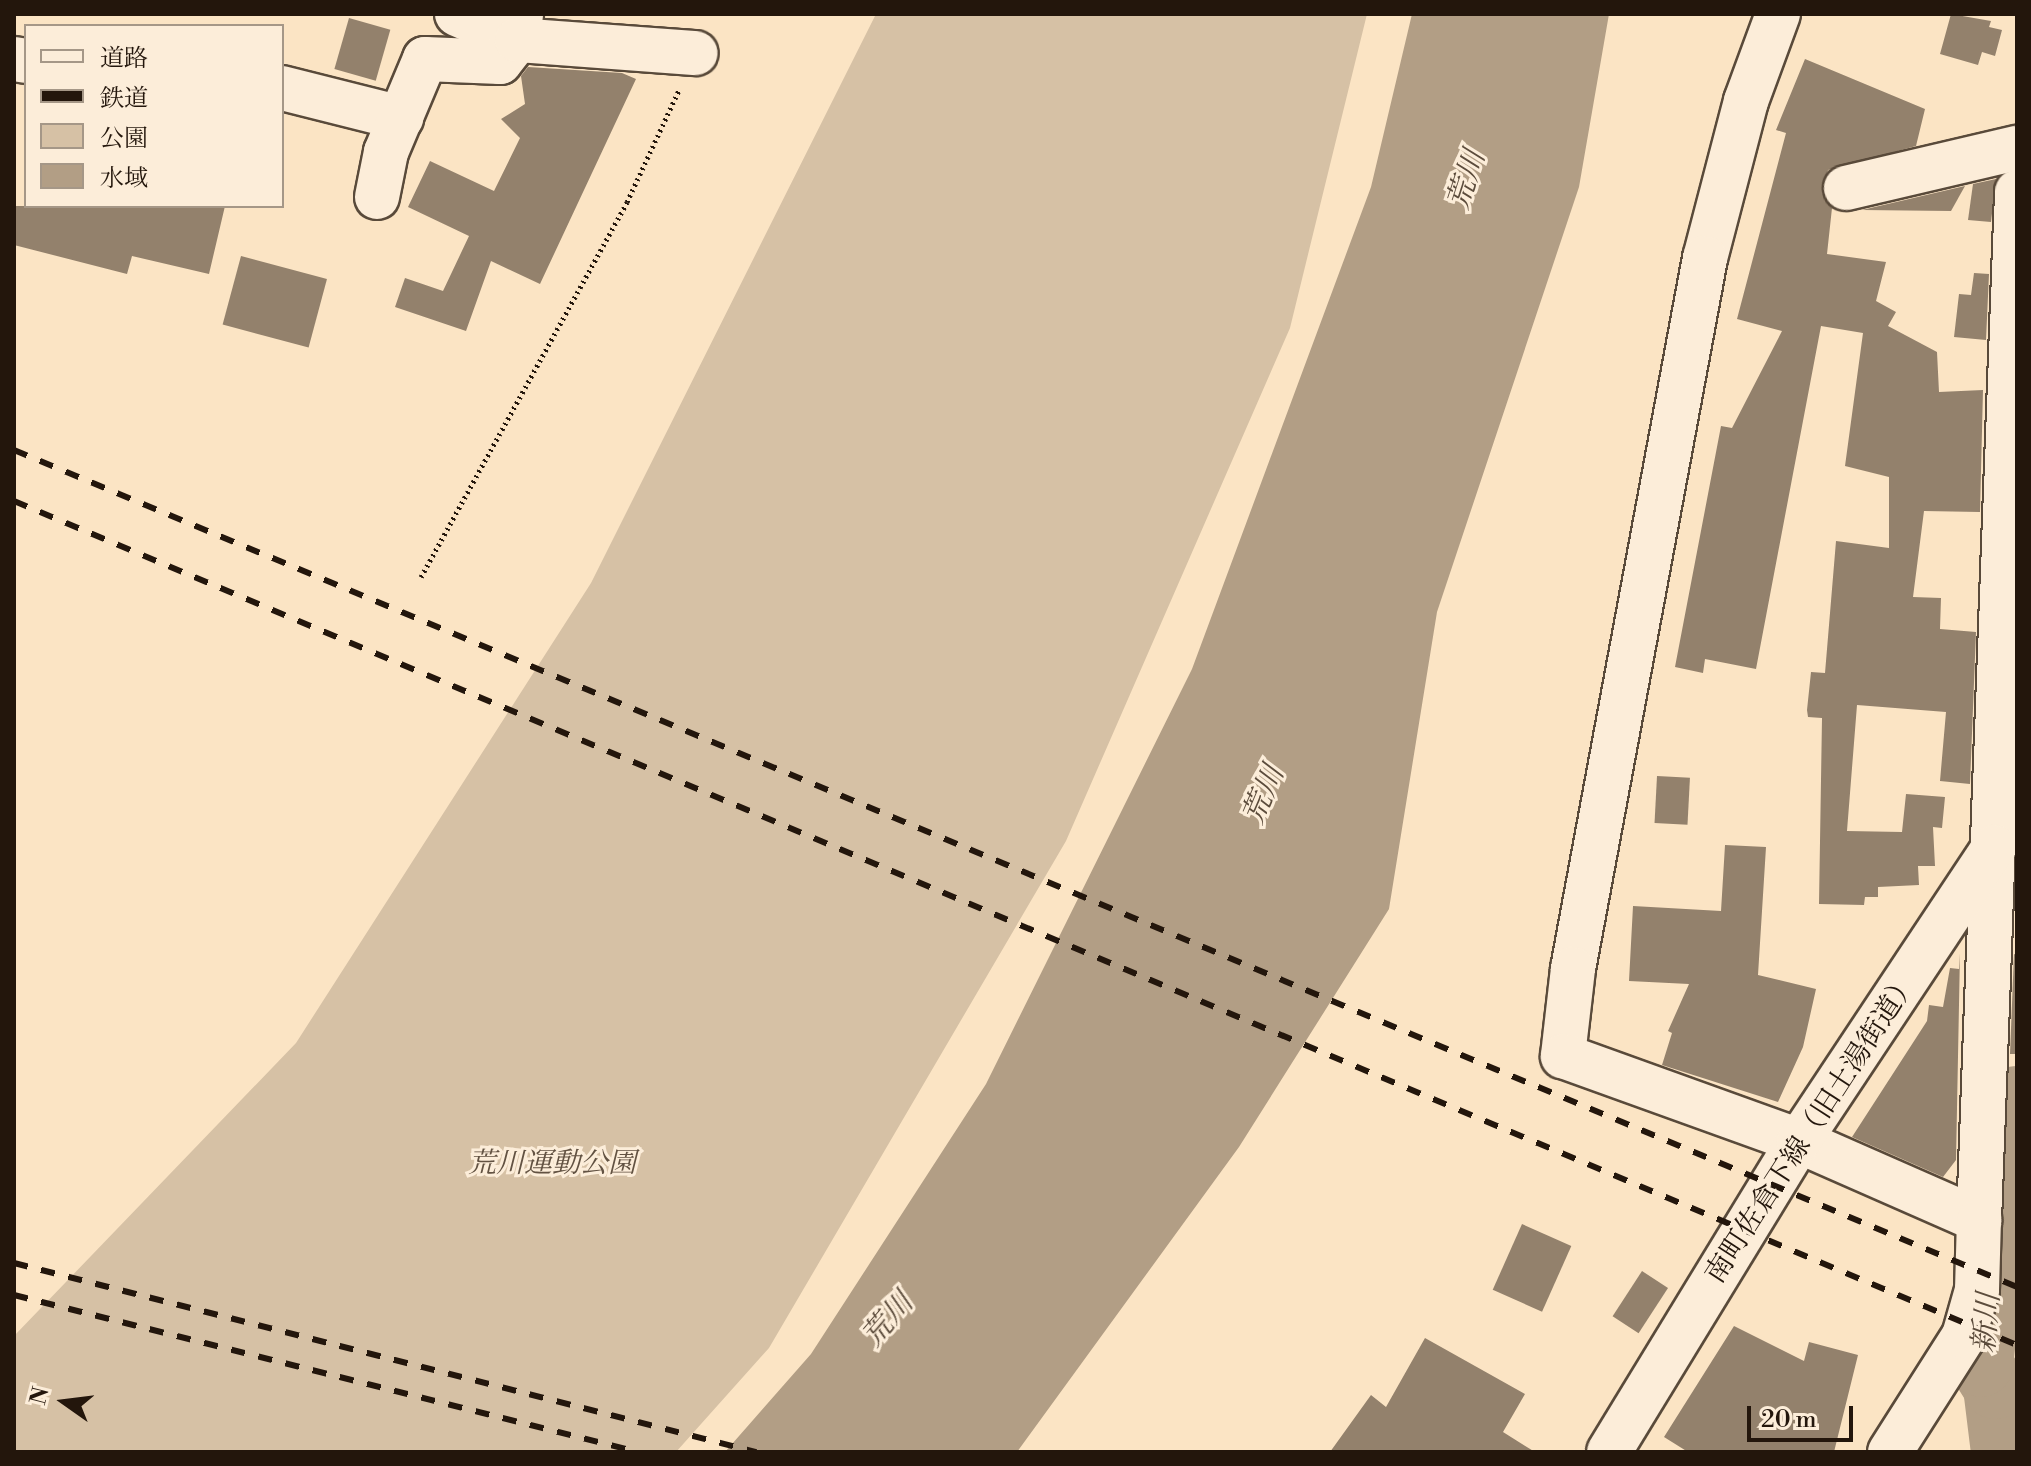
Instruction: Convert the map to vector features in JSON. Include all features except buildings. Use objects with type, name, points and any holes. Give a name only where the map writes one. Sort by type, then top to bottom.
[{"type":"street","points":[[457,14],[519,27],[696,53]]},
{"type":"street","points":[[1778,14],[1746,101],[1705,258],[1573,969],[1563,1056],[1799,1141],[1979,1220]]},
{"type":"street","points":[[377,197],[401,118],[425,59],[500,62],[519,27]]},
{"type":"street","points":[[284,89],[401,118]]},
{"type":"street","points":[[1846,188],[2017,148]]},
{"type":"street","points":[[1890,1452],[1964,1336],[1977,1290],[1979,1220],[2000,1157],[1993,849],[2015,395],[2017,192]]},
{"type":"street","name":"南町佐倉下線（旧土湯街道）","points":[[1622,1447],[1799,1141],[1993,849],[2017,804]]},
{"type":"path","points":[[421,577],[627,202],[696,53]]},
{"type":"green space","name":"荒川運動公園","points":[[876,14],[1367,14],[1290,328],[1066,841],[769,1348],[676,1452],[14,1452],[14,1336],[296,1043],[591,583]]},
{"type":"water","name":"荒川","points":[[1412,14],[1609,14],[1579,187],[1437,612],[1389,909],[1239,1147],[1017,1452],[725,1452],[811,1354],[986,1084],[1192,669],[1371,187]]},
{"type":"waterway","name":"新川","points":[[2003,1452],[1995,1387],[1981,1365],[2010,1109],[2017,1098]]},
{"type":"railway","points":[[14,450],[2017,1287]]},
{"type":"railway","points":[[14,501],[2017,1345]]},
{"type":"railway","points":[[14,1263],[756,1452]]},
{"type":"railway","points":[[14,1295],[638,1452]]}]
